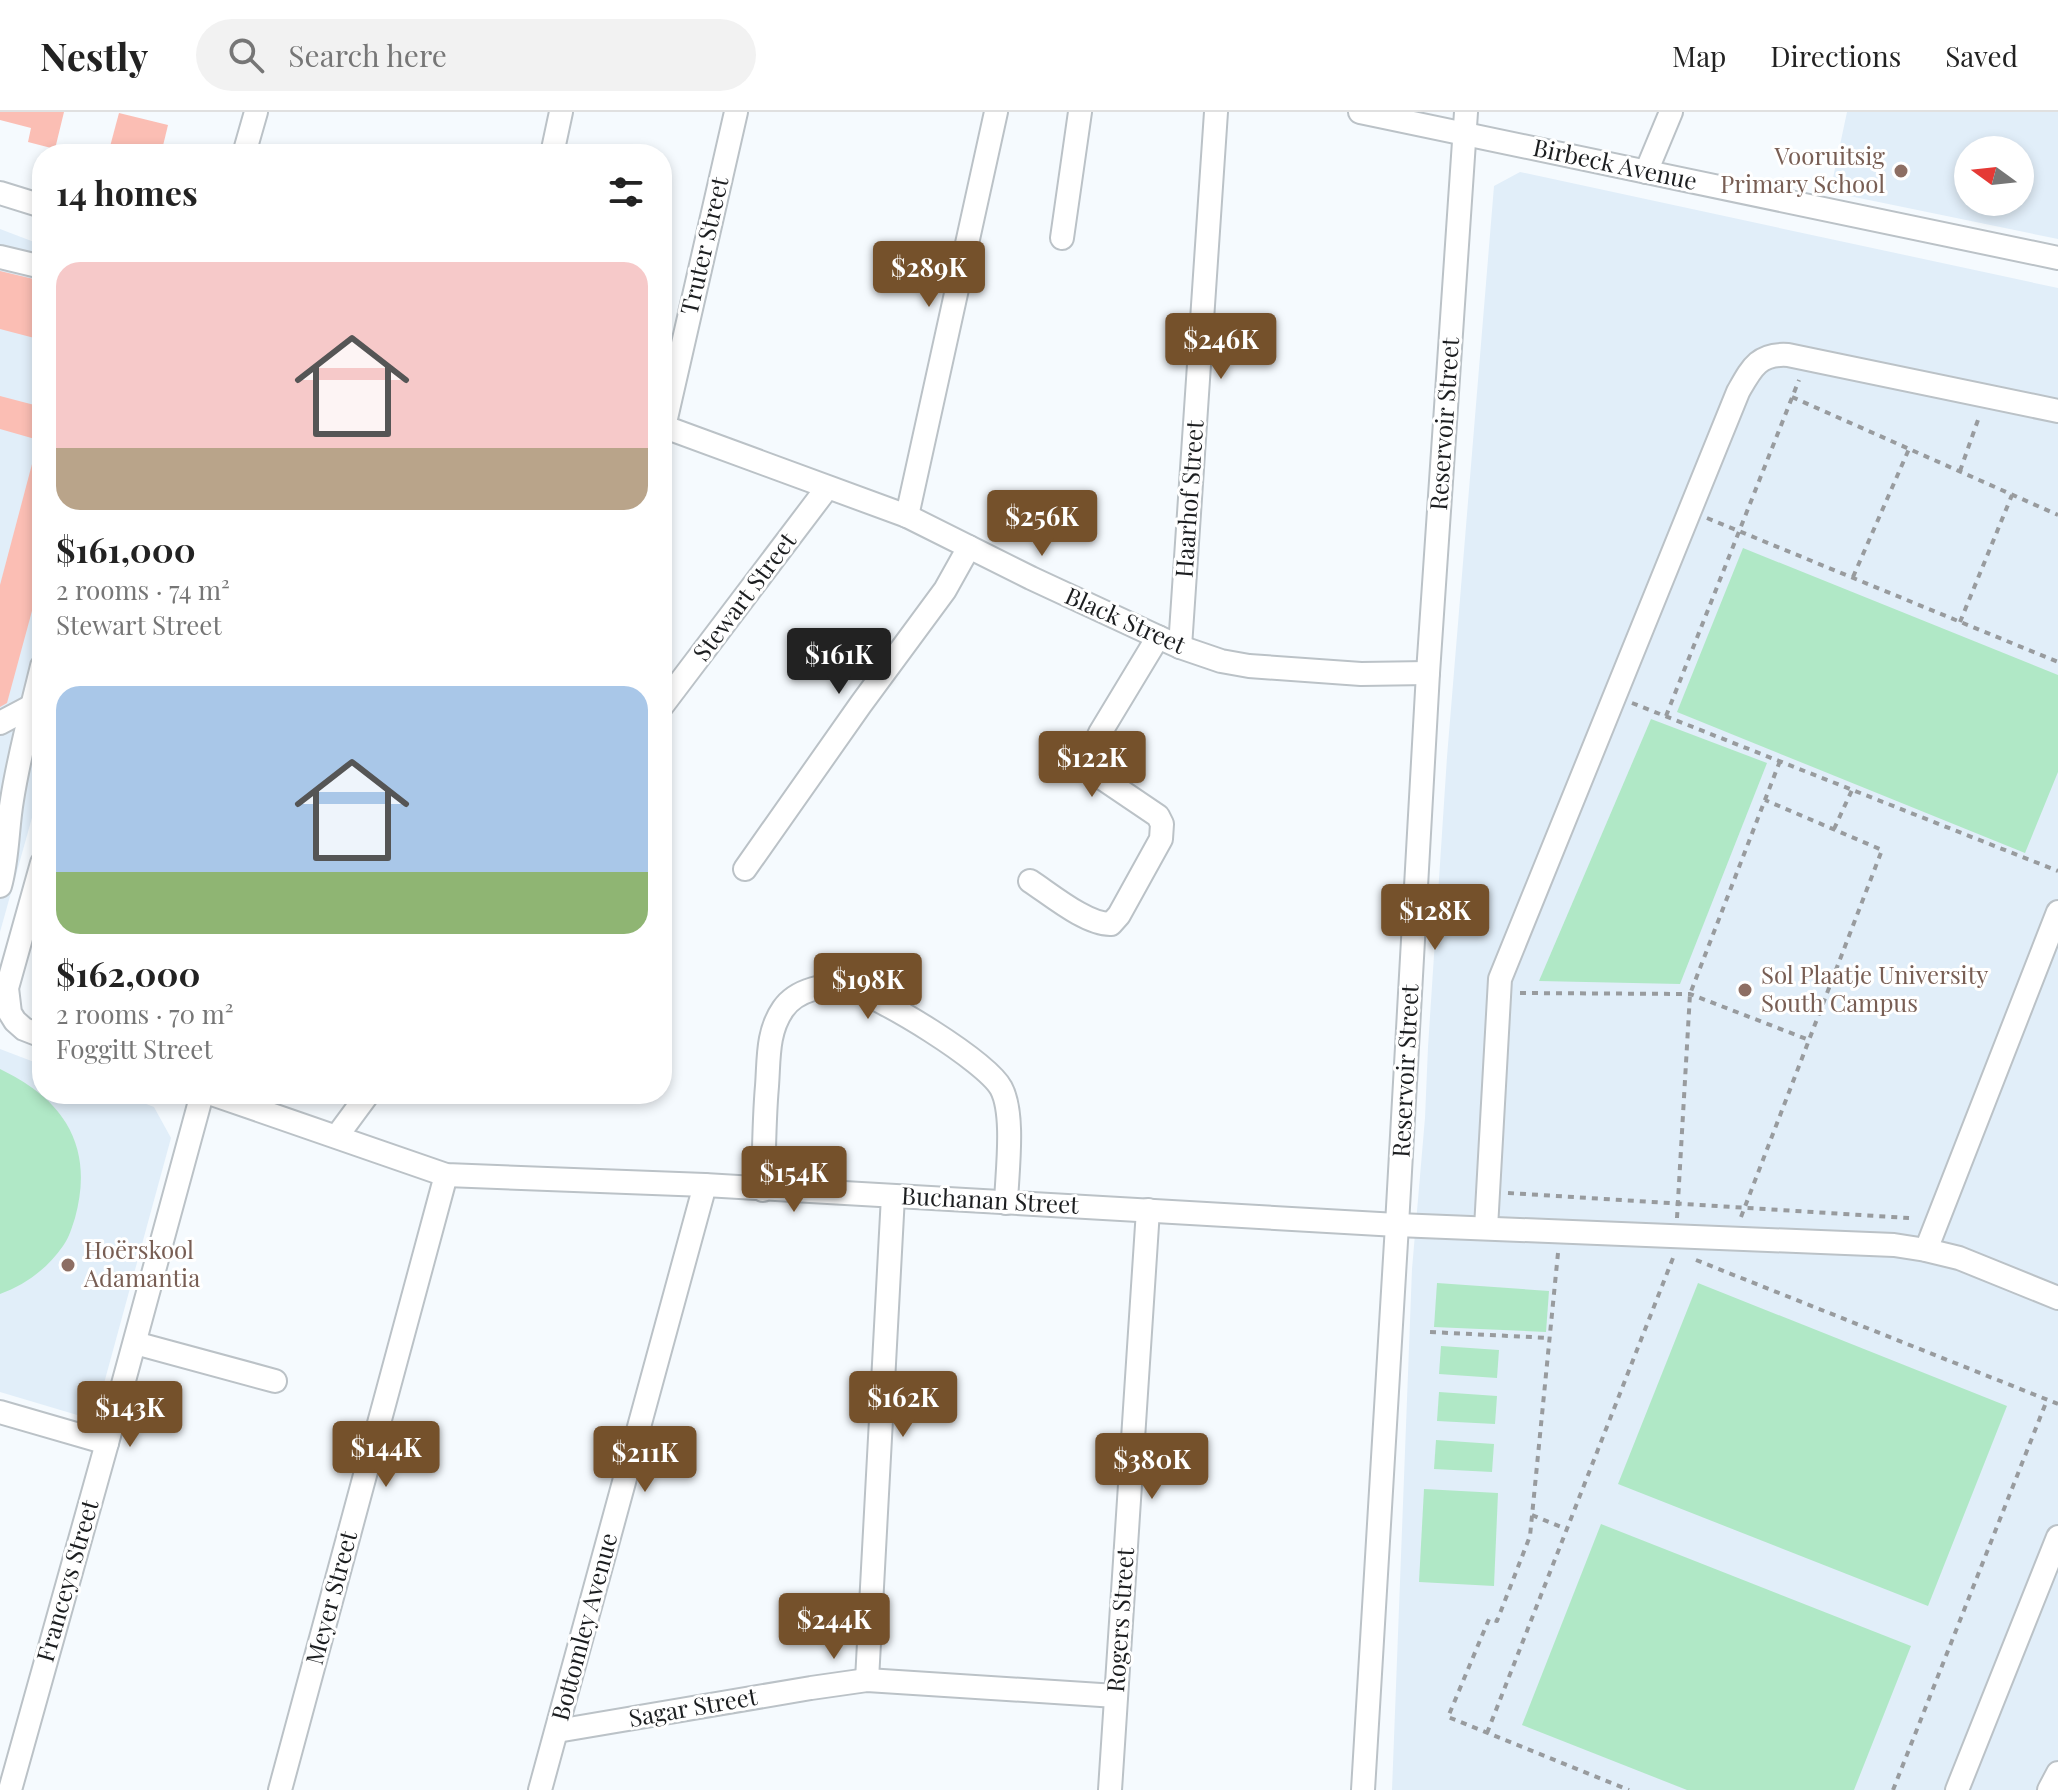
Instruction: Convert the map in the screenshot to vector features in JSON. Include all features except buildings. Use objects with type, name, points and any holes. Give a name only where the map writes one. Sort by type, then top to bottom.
[{"type":"street","points":[[247,144],[256,112]]},
{"type":"street","points":[[554,144],[561,112]]},
{"type":"street","name":"Truter Street","points":[[672,387],[736,112]]},
{"type":"street","points":[[907,516],[996,112]]},
{"type":"street","points":[[1062,238],[1080,112]]},
{"type":"street","name":"Haarhof Street","points":[[1180,647],[1216,112]]},
{"type":"street","name":"Birbeck Avenue","points":[[1360,112],[1466,123],[1646,172],[2058,258]]},
{"type":"street","points":[[1646,172],[1671,112]]},
{"type":"street","name":"Reservoir Street","points":[[1363,1790],[1428,673],[1466,123]]},
{"type":"street","points":[[0,193],[32,203]]},
{"type":"street","points":[[0,257],[32,265]]},
{"type":"street","points":[[1486,1228],[1500,979],[1738,392],[1748,374],[1773,354],[2058,411]]},
{"type":"street","name":"Black Street","points":[[672,429],[907,516],[1158,637],[1221,661],[1361,674],[1428,673]]},
{"type":"street","name":"Stewart Street","points":[[672,693],[827,488]]},
{"type":"street","points":[[745,869],[945,590],[969,547]]},
{"type":"street","points":[[1030,881],[1089,919],[1111,924],[1161,839],[1162,824],[1158,816],[1090,770],[1088,765],[1100,733],[1158,637]]},
{"type":"street","points":[[0,723],[32,706]]},
{"type":"street","points":[[0,886],[6,867],[10,812],[19,757],[32,706]]},
{"type":"street","points":[[32,899],[7,988],[10,1013],[24,1029],[32,1032]]},
{"type":"street","points":[[1926,1250],[2058,912]]},
{"type":"street","points":[[763,1190],[770,1041],[775,1023],[796,996],[823,986],[848,987],[947,1041],[988,1072],[1001,1087],[1008,1106],[1006,1203]]},
{"type":"street","name":"Franceys Street","points":[[10,1790],[199,1104]]},
{"type":"street","name":"Buchanan Street","points":[[242,1104],[446,1175],[705,1185],[1397,1225],[1894,1245],[1959,1258],[2058,1298]]},
{"type":"street","points":[[337,1136],[361,1104]]},
{"type":"street","name":"Meyer Street","points":[[280,1790],[446,1175]]},
{"type":"street","name":"Bottomley Avenue","points":[[540,1790],[705,1185]]},
{"type":"street","points":[[867,1680],[893,1196]]},
{"type":"street","name":"Rogers Street","points":[[1110,1790],[1148,1210]]},
{"type":"street","points":[[135,1343],[275,1381]]},
{"type":"street","points":[[0,1412],[107,1443]]},
{"type":"street","points":[[1957,1790],[2058,1537]]},
{"type":"street","name":"Sagar Street","points":[[557,1731],[867,1680],[1116,1696]]},
{"type":"street","points":[[2049,1790],[2058,1773]]},
{"type":"path","points":[[1666,716],[1807,359]]},
{"type":"path","points":[[1960,471],[1986,396]]},
{"type":"path","points":[[1792,397],[2058,515]]},
{"type":"path","points":[[1853,577],[1909,449]]},
{"type":"path","points":[[1960,622],[2012,495]]},
{"type":"path","points":[[1690,512],[2058,662]]},
{"type":"path","points":[[1615,696],[2058,871]]},
{"type":"path","points":[[1676,1228],[1690,994],[1780,761]]},
{"type":"path","points":[[1834,829],[1852,790]]},
{"type":"path","points":[[1733,1238],[1882,850],[1765,800]]},
{"type":"path","points":[[1499,993],[1690,994],[1809,1040]]},
{"type":"path","points":[[1488,1192],[1909,1218]]},
{"type":"path","points":[[1560,1231],[1530,1536],[1497,1621],[1489,1619],[1448,1717],[1629,1790]]},
{"type":"path","points":[[1487,1733],[1675,1252]]},
{"type":"path","points":[[1689,1257],[2058,1404]]},
{"type":"path","points":[[1430,1332],[1550,1338]]},
{"type":"path","points":[[1893,1790],[2047,1400]]},
{"type":"path","points":[[1532,1515],[1566,1529]]},
{"type":"shaded area","name":"Vooruitsig Primary School","points":[[1847,112],[2058,112],[2058,239],[1830,192]]},
{"type":"shaded area","name":"Sol Plaatje University South Campus","points":[[1520,172],[2058,288],[2058,1790],[1392,1790],[1412,1269],[1425,1118],[1447,757],[1494,186]]},
{"type":"shaded area","points":[[0,229],[32,241],[32,818],[0,932]]},
{"type":"shaded area","name":"Hoërskool Adamantia","points":[[0,1049],[32,1061],[32,1104],[146,1104],[154,1107],[171,1138],[94,1420],[0,1392]]},
{"type":"green space","points":[[1743,548],[2058,675],[2058,772],[2025,853],[1677,712]]},
{"type":"green space","points":[[1651,719],[1767,763],[1680,984],[1539,981]]},
{"type":"green space","points":[[0,1069],[32,1088],[32,1104],[52,1104],[60,1114],[76,1146],[81,1181],[75,1218],[63,1246],[35,1275],[0,1294]]},
{"type":"green space","points":[[1437,1283],[1549,1291],[1546,1332],[1434,1327]]},
{"type":"green space","points":[[1698,1283],[2007,1406],[1928,1606],[1618,1484]]},
{"type":"green space","points":[[1441,1346],[1499,1350],[1497,1378],[1439,1374]]},
{"type":"green space","points":[[1439,1392],[1497,1396],[1495,1424],[1437,1421]]},
{"type":"green space","points":[[1436,1440],[1494,1444],[1492,1472],[1434,1469]]},
{"type":"green space","points":[[1424,1489],[1498,1493],[1494,1586],[1419,1582]]},
{"type":"green space","points":[[1601,1524],[1911,1646],[1854,1790],[1687,1790],[1522,1725]]},
{"type":"place","name":"Vooruitsig Primary School","points":[[1901,171]]},
{"type":"place","name":"Sol Plaatje University South Campus","points":[[1745,990]]},
{"type":"place","name":"Hoërskool Adamantia","points":[[68,1265]]}]
